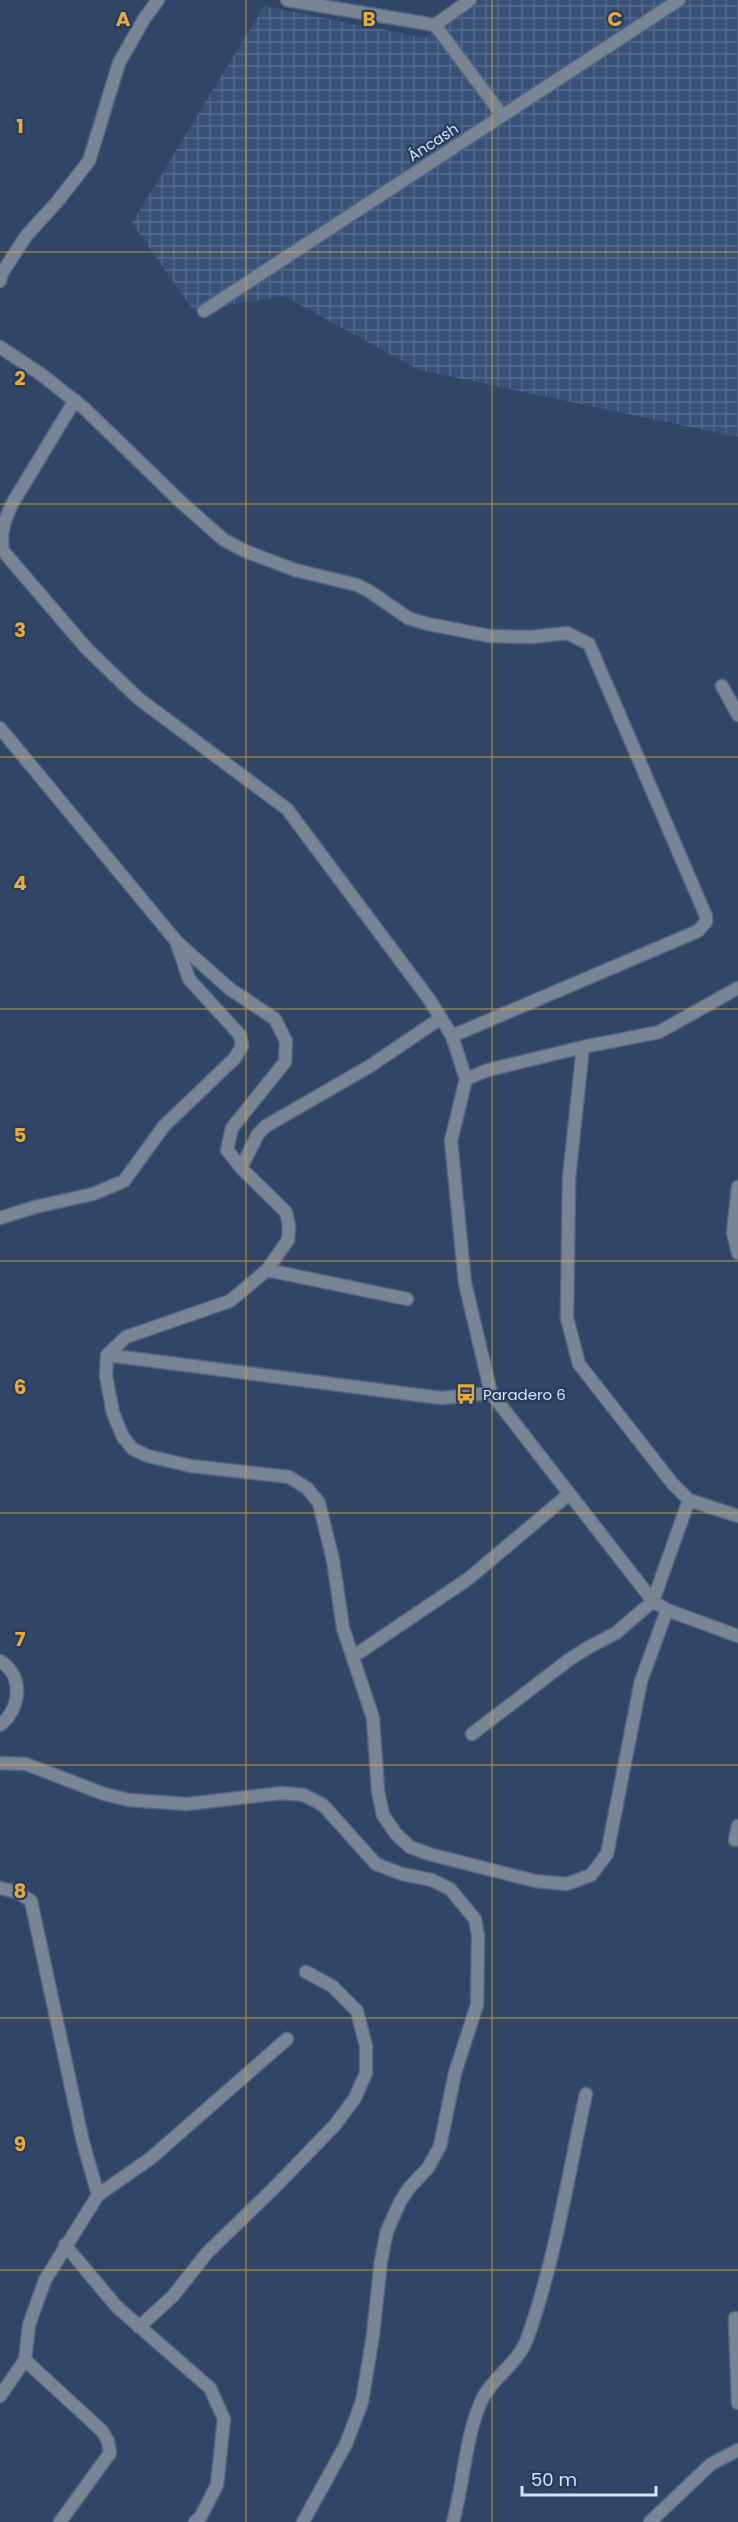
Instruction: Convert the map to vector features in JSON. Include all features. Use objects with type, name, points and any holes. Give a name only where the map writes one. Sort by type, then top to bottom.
[{"type":"street","points":[[0,281],[2,273],[26,236],[57,202],[89,161],[119,63],[144,19],[158,0]]},
{"type":"street","points":[[287,0],[435,25],[502,115]]},
{"type":"street","points":[[435,25],[470,0]]},
{"type":"street","name":"Áncash","points":[[204,310],[679,0]]},
{"type":"street","points":[[0,347],[75,400],[182,503],[224,540],[245,551],[295,570],[357,585],[408,618],[438,627],[511,637],[567,633],[589,644],[706,916],[706,922],[698,931],[452,1036]]},
{"type":"street","points":[[75,400],[12,504],[4,522],[1,538],[3,551],[87,649],[139,699],[287,809],[429,999],[452,1036],[466,1079],[451,1141],[465,1283],[491,1393],[653,1601],[667,1610],[738,1635]]},
{"type":"street","points":[[722,686],[738,715]]},
{"type":"street","points":[[0,728],[177,942],[230,989],[275,1019],[286,1041],[285,1062],[231,1128],[227,1149],[241,1168],[286,1212],[289,1226],[288,1240],[267,1270],[230,1301],[126,1337],[107,1355],[106,1376],[113,1413],[123,1437],[133,1449],[148,1456],[191,1466],[289,1477],[307,1488],[319,1503],[333,1560],[343,1628],[373,1718],[378,1791],[383,1815],[396,1834],[410,1847],[429,1854],[535,1881],[567,1884],[591,1875],[607,1854],[641,1681],[667,1610]]},
{"type":"street","points":[[0,1218],[35,1207],[93,1194],[124,1181],[164,1126],[235,1058],[242,1046],[240,1035],[189,979],[177,942]]},
{"type":"street","points":[[466,1079],[488,1070],[583,1047],[659,1032],[738,988]]},
{"type":"street","points":[[241,1168],[258,1134],[266,1126],[370,1066],[441,1018]]},
{"type":"street","points":[[583,1047],[570,1178],[567,1318],[579,1364],[672,1484],[689,1500],[738,1516]]},
{"type":"street","points":[[738,1187],[733,1233],[738,1253]]},
{"type":"street","points":[[267,1270],[407,1299]]},
{"type":"street","points":[[107,1355],[441,1398],[491,1393]]},
{"type":"street","points":[[354,1656],[468,1579],[569,1494]]},
{"type":"street","points":[[472,1734],[589,1647],[616,1633],[653,1601],[689,1500]]},
{"type":"street","points":[[0,1660],[16,1677],[17,1690],[15,1704],[7,1720],[0,1725]]},
{"type":"street","points":[[0,1763],[26,1764],[96,1791],[129,1800],[187,1804],[282,1793],[304,1795],[323,1804],[376,1864],[402,1874],[432,1880],[450,1889],[475,1918],[478,1936],[477,2005],[455,2073],[440,2146],[428,2168],[409,2187],[387,2231],[362,2402],[346,2444],[303,2522]]},
{"type":"street","points":[[735,1840],[738,1826]]},
{"type":"street","points":[[0,1888],[17,1892],[31,1901],[82,2142],[98,2195]]},
{"type":"street","points":[[139,2327],[173,2296],[207,2253],[335,2125],[355,2098],[366,2073],[366,2046],[357,2011],[332,1986],[306,1972]]},
{"type":"street","points":[[0,2396],[26,2360],[29,2325],[45,2280],[98,2195],[151,2158],[287,2039]]},
{"type":"street","points":[[453,2522],[461,2492],[471,2428],[486,2393],[526,2342],[547,2271],[586,2094]]},
{"type":"street","points":[[65,2245],[117,2307],[210,2388],[224,2419],[217,2485],[201,2516],[195,2522]]},
{"type":"street","points":[[735,2318],[738,2403]]},
{"type":"street","points":[[26,2360],[102,2431],[108,2441],[110,2453],[60,2522]]},
{"type":"street","points":[[650,2522],[711,2464],[738,2450]]},
{"type":"shaded area","points":[[475,0],[738,0],[738,437],[419,370],[284,296],[194,311],[132,223],[264,6],[425,38]]},
{"type":"place","name":"Paradero 6","points":[[466,1394]]}]
